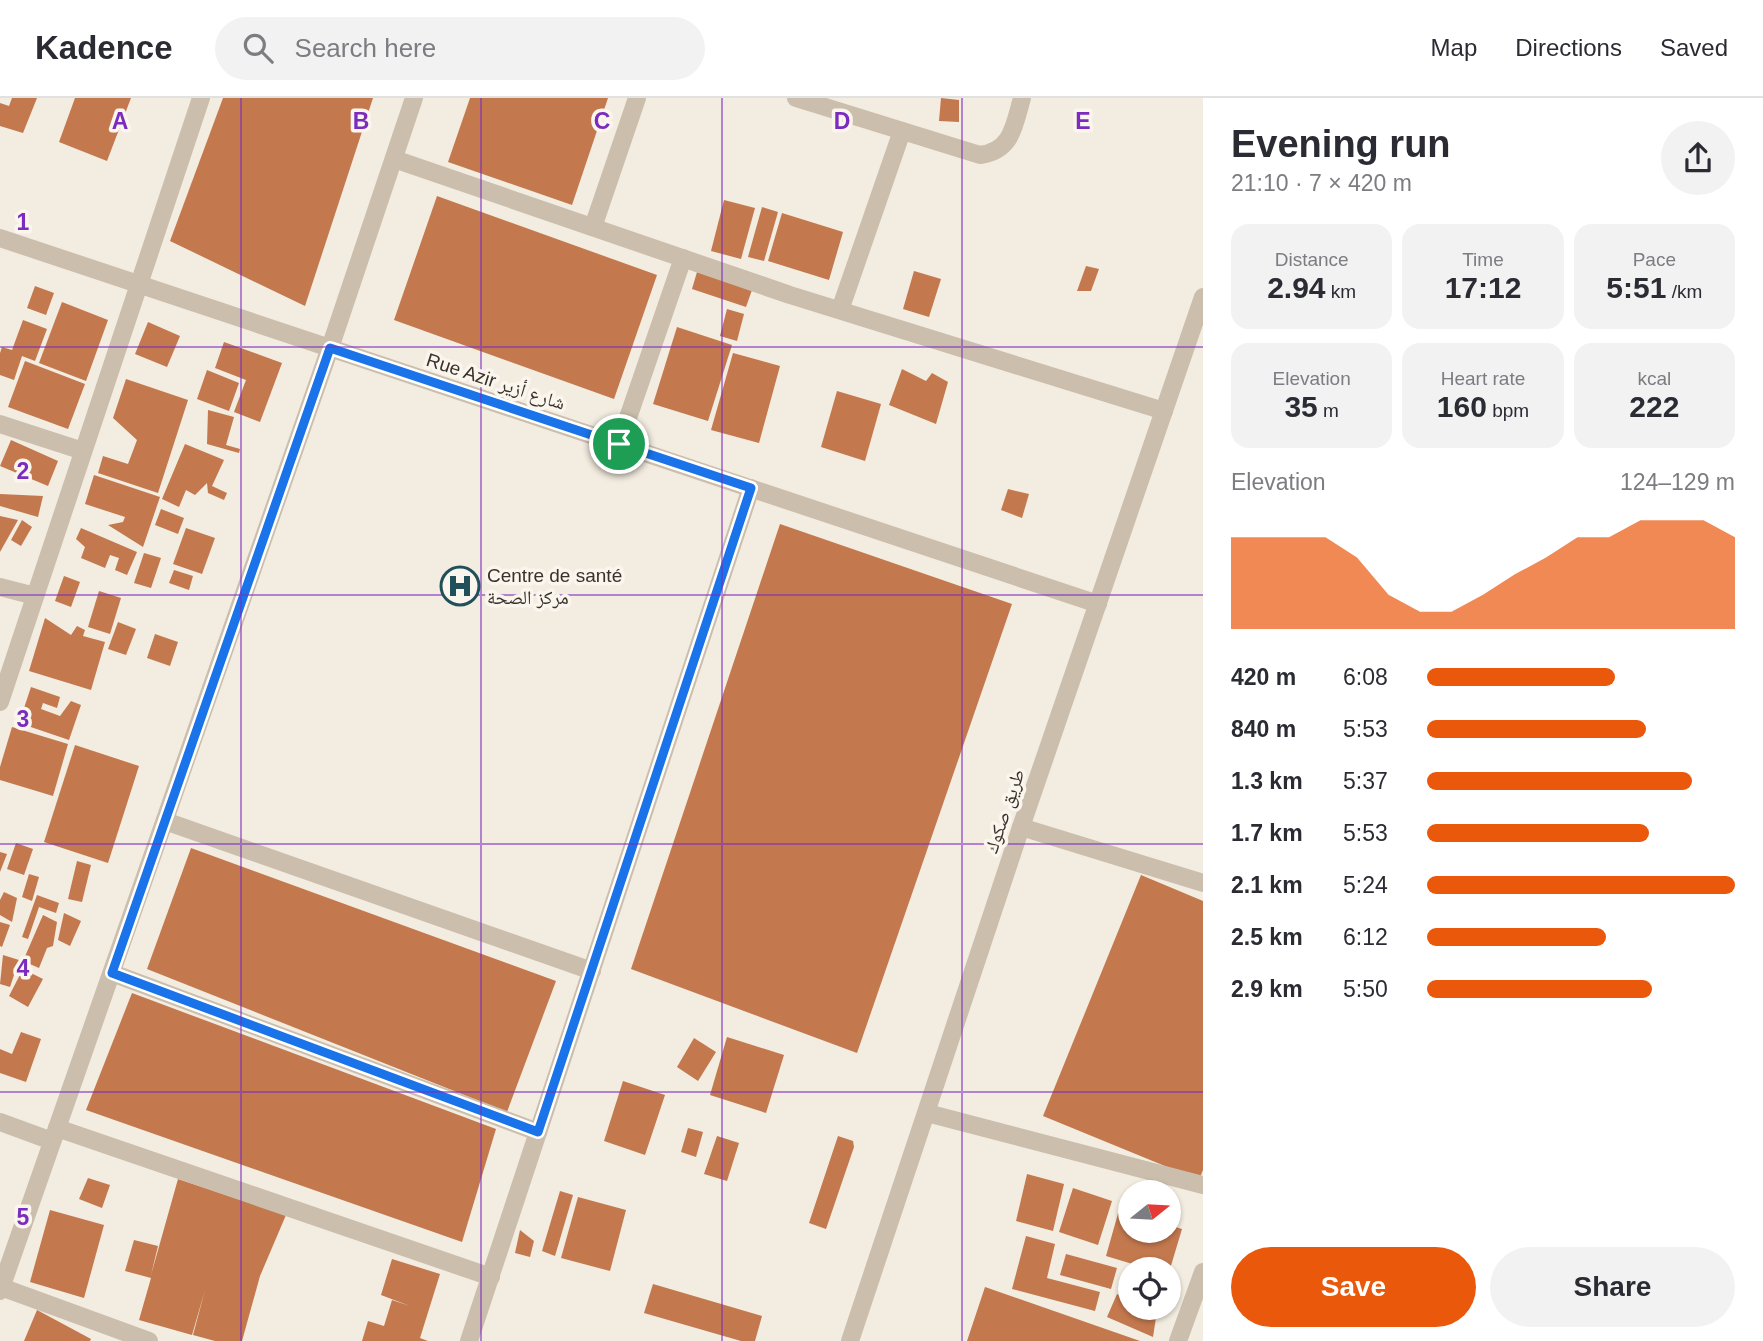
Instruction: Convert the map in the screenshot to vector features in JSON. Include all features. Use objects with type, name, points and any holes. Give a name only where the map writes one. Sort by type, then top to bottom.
[{"type":"street","points":[[0,702],[201,98]]},
{"type":"street","points":[[149,1341],[1,1289],[330,348],[414,98]]},
{"type":"street","points":[[593,227],[637,98]]},
{"type":"street","points":[[796,98],[979,155],[1003,148],[1010,138],[1022,98]]},
{"type":"street","points":[[840,310],[902,131]]},
{"type":"street","points":[[394,159],[840,310],[1164,411]]},
{"type":"street","name":"Rue Azir شارع أزير","points":[[0,238],[1098,604]]},
{"type":"street","points":[[619,444],[683,258]]},
{"type":"street","name":"طريق صكوك","points":[[850,1341],[1021,827],[1203,297]]},
{"type":"street","points":[[0,424],[83,451]]},
{"type":"street","points":[[469,1341],[751,488]]},
{"type":"street","points":[[0,587],[35,596]]},
{"type":"street","points":[[165,821],[592,971]]},
{"type":"street","points":[[1021,827],[1203,884]]},
{"type":"street","points":[[112,973],[538,1132]]},
{"type":"street","points":[[927,1113],[1203,1185]]},
{"type":"street","points":[[0,1122],[55,1135],[491,1277]]},
{"type":"street","points":[[1178,1341],[1203,1272]]},
{"type":"building","points":[[12,98],[37,98],[23,133],[0,126],[0,103],[9,106]]},
{"type":"building","points":[[75,98],[131,98],[107,161],[59,142]]},
{"type":"building","points":[[223,98],[373,98],[305,306],[170,241]]},
{"type":"building","points":[[470,98],[608,98],[572,205],[448,162]]},
{"type":"building","points":[[941,98],[959,100],[959,122],[939,121]]},
{"type":"building","points":[[437,196],[657,275],[614,399],[394,320]]},
{"type":"building","points":[[724,200],[755,208],[741,259],[711,251]]},
{"type":"building","points":[[762,207],[778,212],[764,261],[748,257]]},
{"type":"building","points":[[782,213],[843,232],[829,280],[768,261]]},
{"type":"building","points":[[1086,266],[1099,269],[1091,291],[1077,291]]},
{"type":"building","points":[[914,271],[941,279],[929,317],[903,309]]},
{"type":"building","points":[[697,272],[752,290],[746,307],[692,289]]},
{"type":"building","points":[[35,286],[54,293],[46,315],[27,308]]},
{"type":"building","points":[[62,302],[108,320],[86,381],[39,363]]},
{"type":"building","points":[[727,309],[744,314],[737,341],[720,336]]},
{"type":"building","points":[[23,320],[47,329],[35,361],[22,356],[14,380],[0,375],[0,353],[2,347],[12,350]]},
{"type":"building","points":[[148,322],[180,336],[167,367],[135,354]]},
{"type":"building","points":[[677,327],[732,345],[708,421],[653,404]]},
{"type":"building","points":[[224,342],[282,363],[260,422],[234,412],[246,380],[215,368]]},
{"type":"building","points":[[733,353],[780,366],[759,443],[711,430]]},
{"type":"building","points":[[25,361],[85,384],[68,429],[8,407]]},
{"type":"building","points":[[902,369],[926,381],[932,373],[948,382],[936,424],[889,405]]},
{"type":"building","points":[[207,370],[239,383],[229,411],[197,399]]},
{"type":"building","points":[[126,379],[188,400],[158,493],[98,473],[103,456],[128,464],[137,440],[113,418]]},
{"type":"building","points":[[837,391],[881,404],[865,461],[821,447]]},
{"type":"building","points":[[208,410],[234,417],[226,445],[240,449],[239,453],[207,444]]},
{"type":"building","points":[[11,440],[58,461],[48,486],[0,466]]},
{"type":"building","points":[[185,444],[224,460],[212,486],[227,493],[224,500],[208,493],[207,483],[195,495],[186,490],[179,507],[162,499]]},
{"type":"building","points":[[94,475],[160,497],[143,547],[108,525],[123,522],[125,517],[85,504]]},
{"type":"building","points":[[1008,489],[1029,494],[1022,518],[1001,510]]},
{"type":"building","points":[[0,494],[43,496],[38,517],[0,506]]},
{"type":"building","points":[[161,509],[184,518],[178,534],[155,525]]},
{"type":"building","points":[[0,516],[18,520],[0,552]]},
{"type":"building","points":[[22,520],[32,527],[21,546],[11,540]]},
{"type":"building","points":[[780,524],[1012,604],[857,1053],[631,969]]},
{"type":"building","points":[[81,528],[137,552],[127,575],[115,570],[119,558],[110,555],[105,568],[81,558],[85,547],[76,539]]},
{"type":"building","points":[[186,528],[215,538],[202,574],[173,564]]},
{"type":"building","points":[[144,553],[161,558],[151,588],[134,583]]},
{"type":"building","points":[[174,570],[193,576],[189,590],[169,583]]},
{"type":"building","points":[[64,576],[80,582],[71,607],[55,601]]},
{"type":"building","points":[[99,591],[121,598],[110,634],[88,627]]},
{"type":"building","points":[[45,618],[71,635],[77,626],[85,630],[83,636],[105,642],[91,690],[29,671]]},
{"type":"building","points":[[118,622],[136,629],[126,655],[108,649]]},
{"type":"building","points":[[155,634],[178,642],[170,666],[147,658]]},
{"type":"building","points":[[31,687],[60,697],[57,708],[43,703],[41,709],[60,716],[71,701],[81,705],[69,740],[19,723]]},
{"type":"building","points":[[12,727],[68,744],[53,796],[0,780],[0,767]]},
{"type":"building","points":[[75,745],[139,766],[108,863],[44,842]]},
{"type":"building","points":[[16,843],[33,849],[24,875],[7,869]]},
{"type":"building","points":[[191,848],[556,981],[507,1112],[147,969]]},
{"type":"building","points":[[0,852],[7,854],[0,872]]},
{"type":"building","points":[[77,861],[91,865],[82,902],[68,899]]},
{"type":"building","points":[[29,874],[39,877],[32,901],[22,897]]},
{"type":"building","points":[[1141,875],[1203,901],[1203,1170],[1199,1180],[1043,1116]]},
{"type":"building","points":[[4,892],[17,898],[12,922],[0,915],[0,900]]},
{"type":"building","points":[[37,895],[59,903],[56,913],[39,907],[28,939],[22,937]]},
{"type":"building","points":[[64,913],[81,921],[70,946],[58,940]]},
{"type":"building","points":[[43,915],[57,922],[53,946],[47,948],[39,968],[23,961]]},
{"type":"building","points":[[0,922],[10,925],[2,947],[0,946]]},
{"type":"building","points":[[3,955],[19,960],[10,987],[0,984]]},
{"type":"building","points":[[23,969],[43,979],[28,1007],[9,996]]},
{"type":"building","points":[[132,993],[496,1129],[462,1242],[86,1110]]},
{"type":"building","points":[[21,1032],[41,1039],[26,1082],[0,1073],[0,1049],[12,1054]]},
{"type":"building","points":[[727,1037],[784,1055],[766,1113],[710,1095]]},
{"type":"building","points":[[694,1038],[716,1052],[698,1081],[677,1067]]},
{"type":"building","points":[[623,1081],[665,1095],[645,1155],[604,1141]]},
{"type":"building","points":[[688,1128],[703,1132],[696,1157],[681,1152]]},
{"type":"building","points":[[717,1136],[739,1143],[727,1181],[704,1174]]},
{"type":"building","points":[[838,1136],[853,1141],[854,1147],[826,1229],[809,1223]]},
{"type":"building","points":[[1027,1174],[1064,1184],[1053,1231],[1016,1221]]},
{"type":"building","points":[[88,1178],[110,1185],[102,1208],[79,1199]]},
{"type":"building","points":[[178,1179],[286,1215],[260,1276],[242,1341],[215,1341],[193,1335],[205,1290],[192,1335],[139,1320],[151,1278],[125,1271],[134,1240],[158,1246],[151,1275]]},
{"type":"building","points":[[1073,1188],[1112,1201],[1098,1245],[1059,1232]]},
{"type":"building","points":[[560,1191],[573,1195],[555,1256],[542,1251]]},
{"type":"building","points":[[578,1197],[626,1210],[610,1271],[561,1258]]},
{"type":"building","points":[[50,1210],[104,1225],[84,1298],[30,1282]]},
{"type":"building","points":[[1118,1214],[1118,1243],[1178,1243],[1174,1257],[1118,1257],[1118,1260],[1106,1256]]},
{"type":"building","points":[[520,1230],[534,1241],[530,1257],[515,1253]]},
{"type":"building","points":[[1026,1236],[1055,1244],[1047,1278],[1100,1292],[1095,1311],[1012,1289]]},
{"type":"building","points":[[1066,1254],[1117,1268],[1111,1289],[1060,1275]]},
{"type":"building","points":[[392,1259],[440,1274],[420,1338],[428,1341],[362,1341],[368,1321],[384,1326],[392,1300],[410,1306],[381,1295]]},
{"type":"building","points":[[653,1284],[762,1316],[755,1341],[741,1341],[644,1313]]},
{"type":"building","points":[[985,1287],[1140,1341],[967,1341]]},
{"type":"building","points":[[1117,1294],[1118,1320],[1156,1320],[1153,1337],[1107,1317]]},
{"type":"building","points":[[37,1310],[91,1339],[90,1341],[24,1341]]},
{"type":"place","name":"Centre de santé مركز الصحة","points":[[460,586]]},
{"type":"route","points":[[330,348],[619,444],[751,488],[538,1132],[112,973],[330,348]]}]
